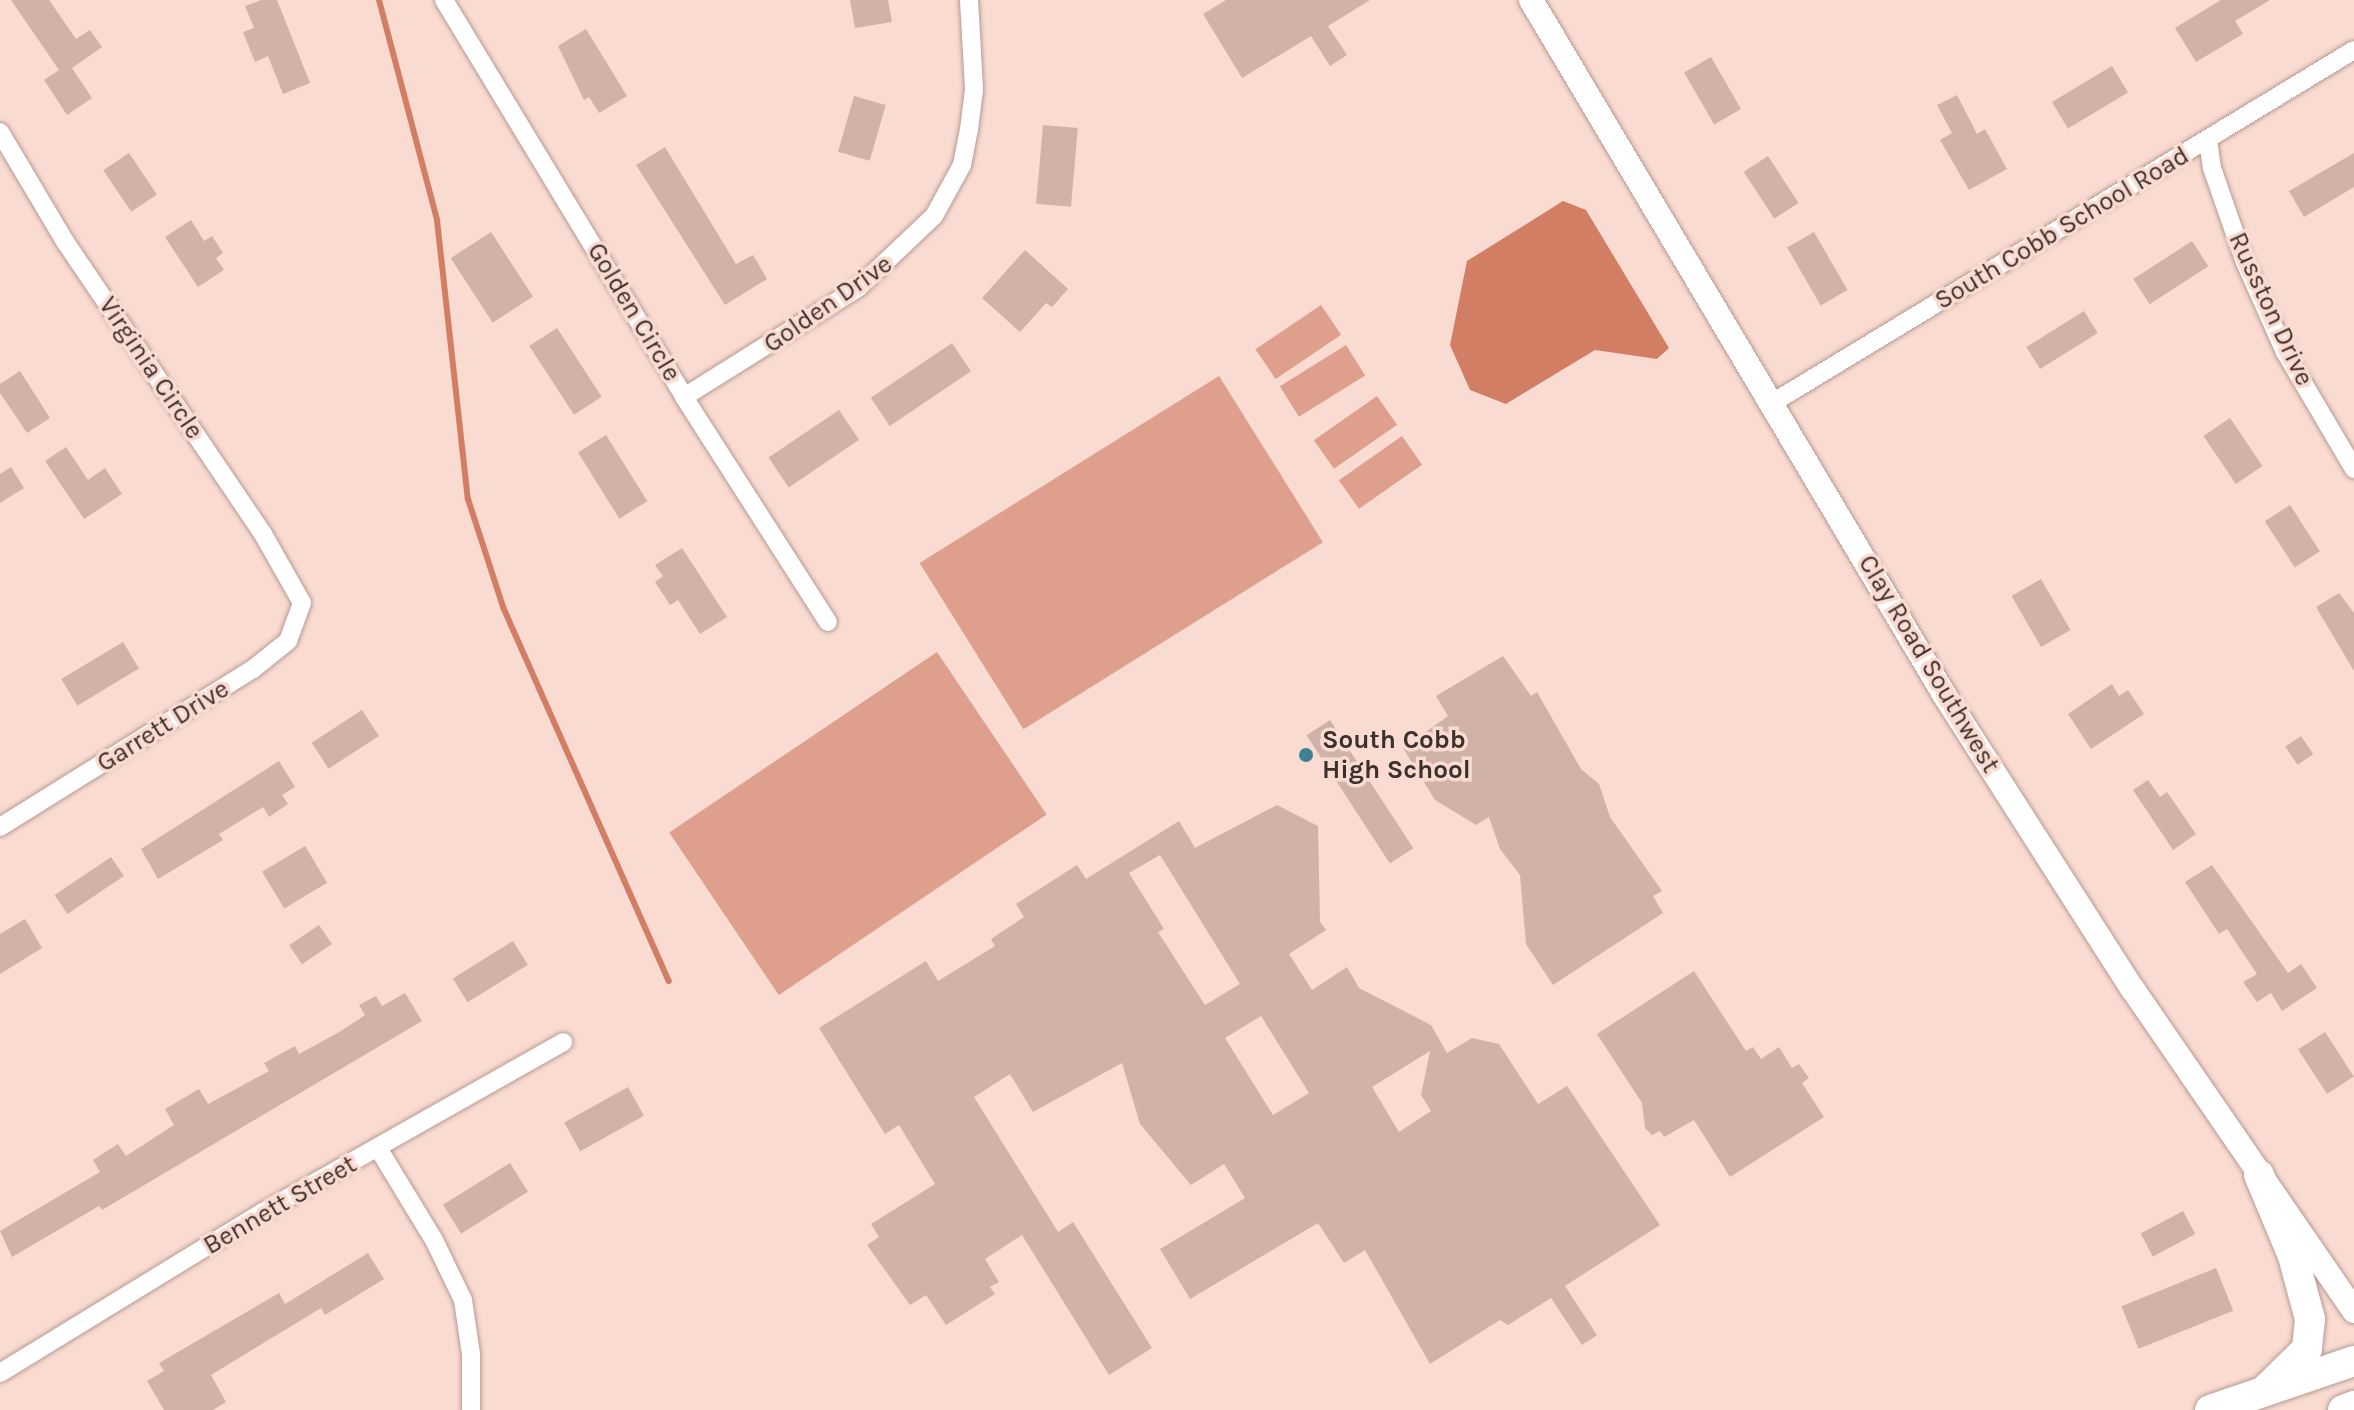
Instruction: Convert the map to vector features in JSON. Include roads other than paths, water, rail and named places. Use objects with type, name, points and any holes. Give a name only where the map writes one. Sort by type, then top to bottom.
[{"type":"main road","points":[[2259,1175],[2293,1256],[2310,1319],[2307,1349],[2264,1391]]},
{"type":"main road","points":[[2210,1410],[2354,1361]]},
{"type":"main road","points":[[2343,1410],[2354,1406]]},
{"type":"street","name":"Golden Circle","points":[[444,0],[684,397],[828,622]]},
{"type":"street","name":"Golden Drive","points":[[684,397],[858,288],[934,216],[962,165],[969,130],[974,89],[969,0]]},
{"type":"street","name":"Clay Road Southwest","points":[[1531,0],[1769,405],[1945,696],[2259,1175],[2354,1311]]},
{"type":"street","name":"South Cobb School Road","points":[[1769,405],[2354,50]]},
{"type":"street","name":"Virginia Circle","points":[[0,132],[66,243],[263,534],[302,603]]},
{"type":"street","name":"Russton Drive","points":[[2208,140],[2212,168],[2261,299],[2285,352],[2354,469]]},
{"type":"street","name":"Garrett Drive","points":[[0,827],[253,669],[288,641],[302,603]]},
{"type":"street","name":"Bennett Street","points":[[0,1373],[563,1042]]},
{"type":"street","points":[[378,1148],[434,1240],[463,1300],[471,1354],[471,1410]]},
{"type":"waterway","points":[[379,0],[437,220],[468,499],[503,607],[669,981]]},
{"type":"place","name":"South Cobb High School","points":[[1306,755]]}]
